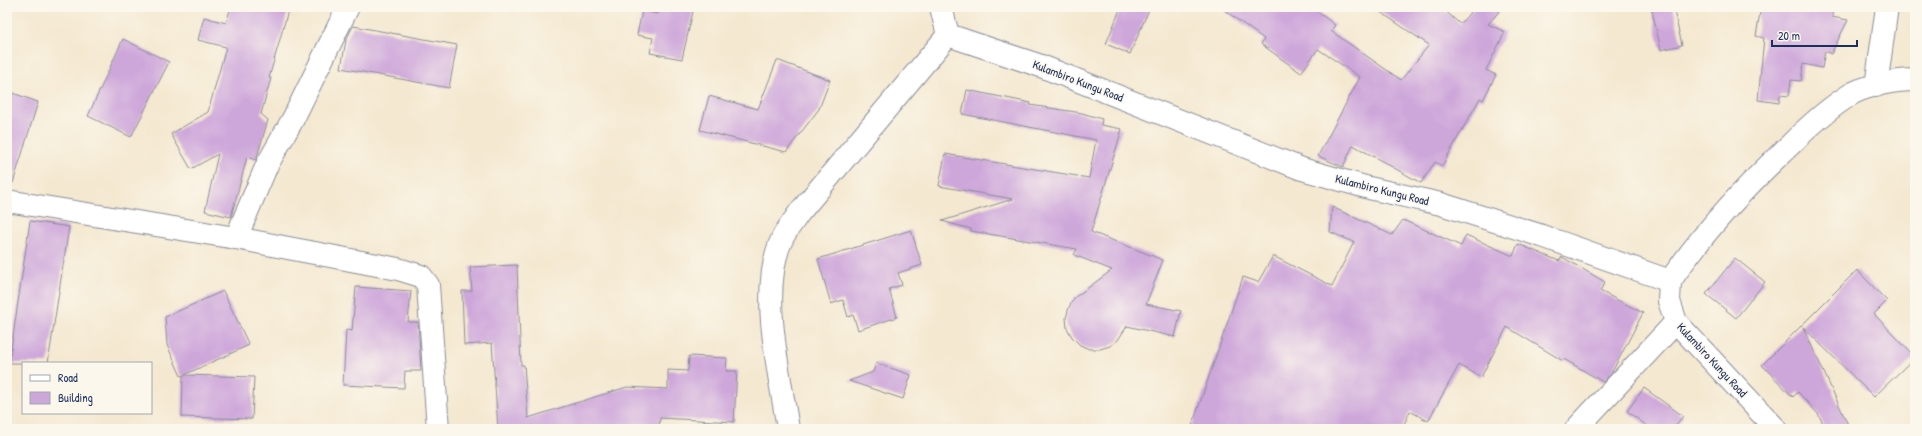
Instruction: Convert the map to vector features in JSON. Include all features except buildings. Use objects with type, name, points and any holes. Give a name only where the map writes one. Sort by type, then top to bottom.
[{"type":"street","points":[[236,238],[267,165],[292,119],[348,7]]},
{"type":"street","points":[[788,429],[771,315],[774,263],[782,238],[799,213],[948,35],[941,7]]},
{"type":"street","points":[[1876,86],[1886,7]]},
{"type":"street","name":"Kulambiro Kungu Road","points":[[948,35],[1041,66],[1302,169],[1369,188],[1441,204],[1542,236],[1670,281],[1669,300],[1676,322],[1776,429]]},
{"type":"street","points":[[1670,281],[1684,260],[1756,177],[1817,119],[1854,93],[1896,80],[1915,80]]},
{"type":"street","points":[[7,201],[236,238],[398,269],[421,276],[428,285],[438,429]]},
{"type":"street","points":[[1576,429],[1676,322]]}]
